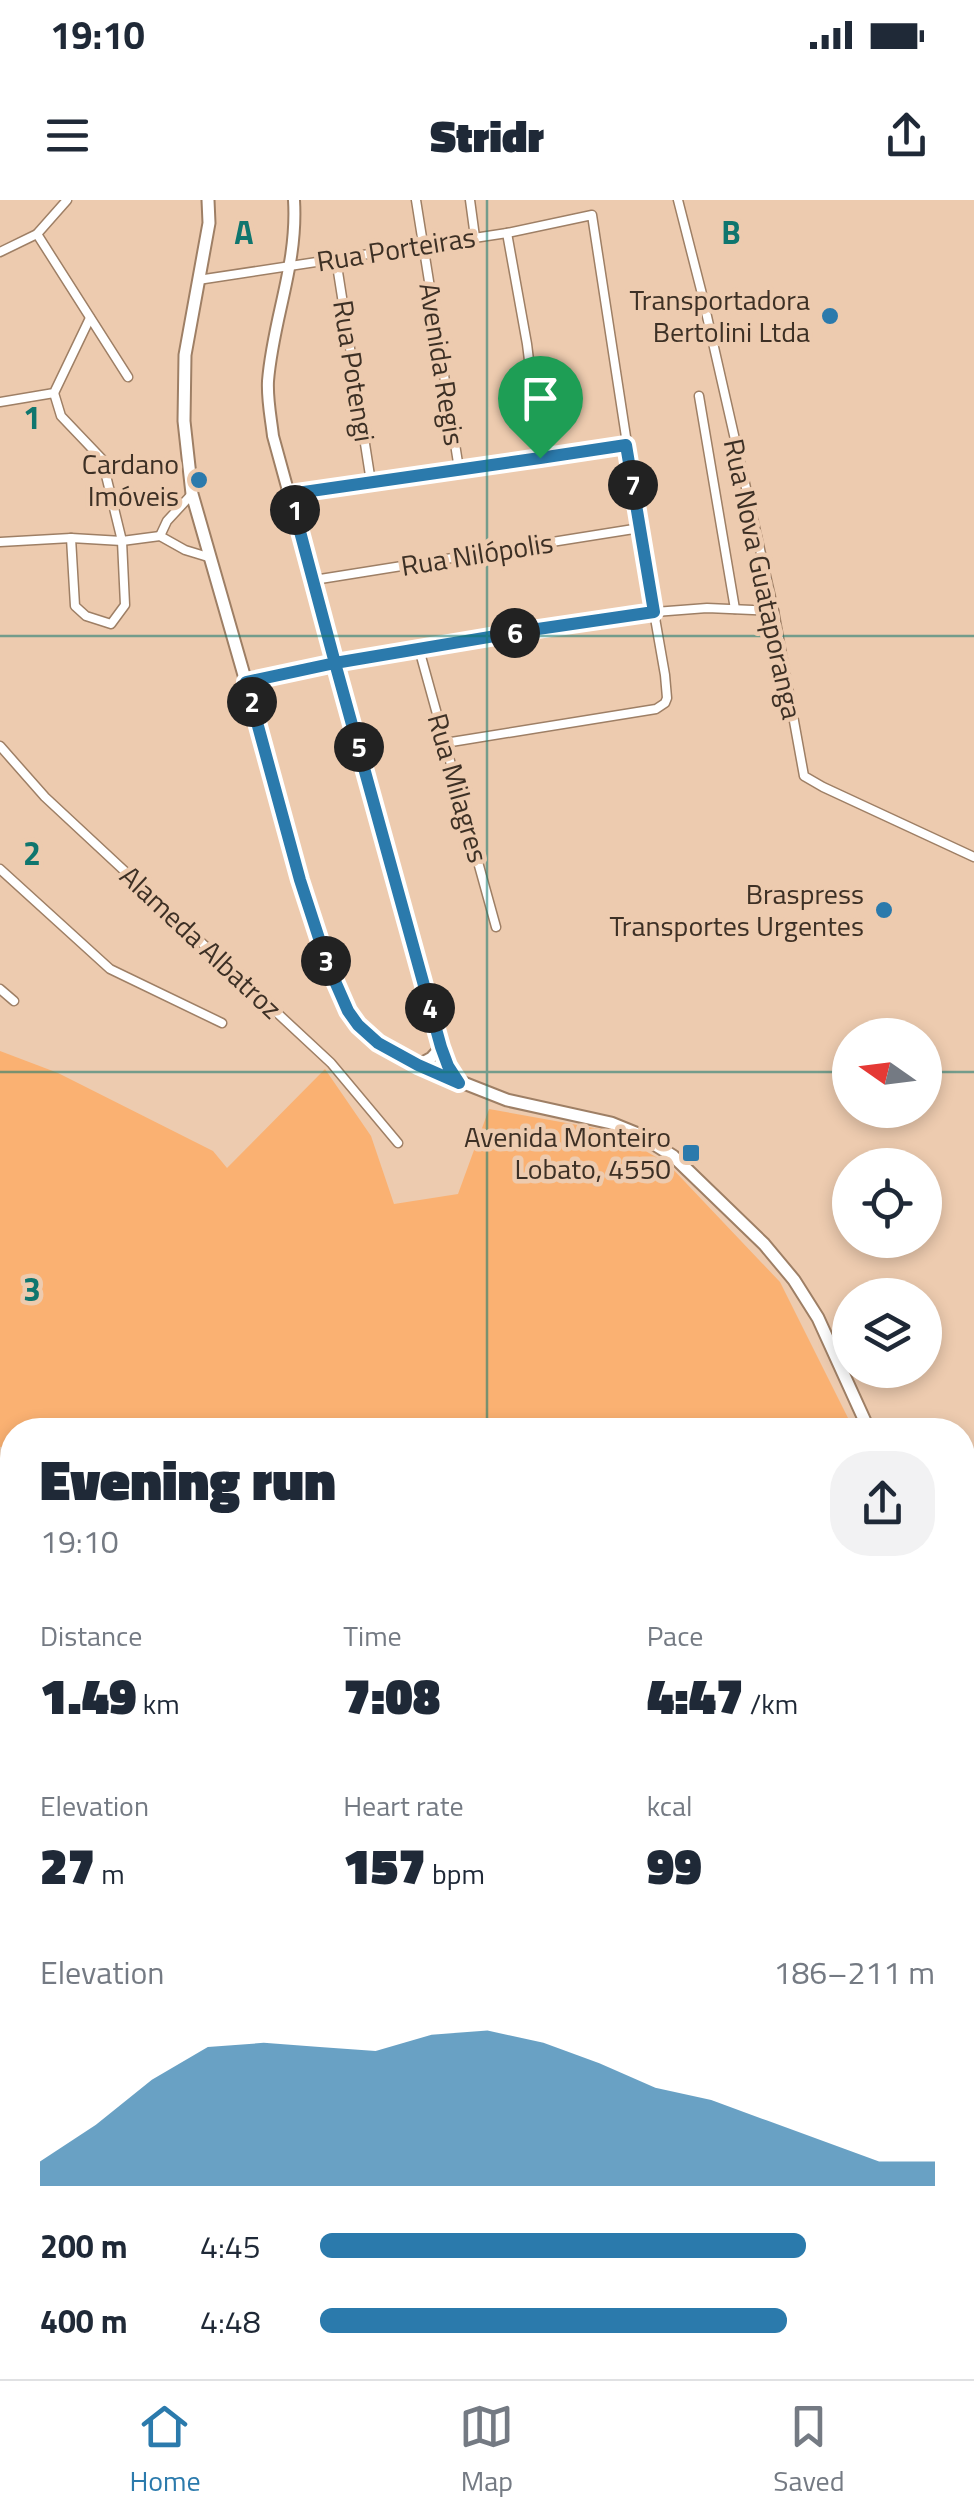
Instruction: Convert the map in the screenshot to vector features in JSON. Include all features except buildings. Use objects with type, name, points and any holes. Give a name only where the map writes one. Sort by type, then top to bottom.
[{"type":"main road","points":[[208,200],[209,224],[186,355],[184,422],[192,494],[300,880],[348,1011],[372,1039],[418,1065],[524,1105],[612,1123],[673,1156],[764,1244],[794,1280],[818,1318],[864,1418]]},
{"type":"street","points":[[0,252],[37,234],[67,200]]},
{"type":"street","points":[[294,200],[291,265],[268,383],[273,436],[441,1047],[459,1083]]},
{"type":"street","name":"Avenida Regis","points":[[416,200],[459,470]]},
{"type":"street","points":[[470,200],[475,237]]},
{"type":"street","name":"Rua Nova Guataporanga","points":[[678,200],[774,611],[804,776],[974,857]]},
{"type":"street","name":"Rua Porteiras","points":[[198,280],[592,215],[626,445]]},
{"type":"street","points":[[507,232],[527,344],[540,458]]},
{"type":"street","points":[[37,234],[128,376]]},
{"type":"street","name":"Rua Potengi","points":[[336,259],[370,482]]},
{"type":"street","points":[[70,538],[76,606],[86,616],[111,624],[126,605],[122,541],[102,459],[61,416],[54,393],[90,318]]},
{"type":"street","points":[[0,402],[54,393]]},
{"type":"street","points":[[699,396],[735,609]]},
{"type":"street","points":[[290,494],[626,445],[665,703],[656,709],[445,743]]},
{"type":"street","points":[[160,536],[167,521],[192,494]]},
{"type":"street","name":"Rua Nilópolis","points":[[314,580],[640,528]]},
{"type":"street","points":[[0,542],[70,538],[122,541],[160,536],[208,557]]},
{"type":"street","points":[[246,682],[335,663],[654,612],[774,611]]},
{"type":"street","name":"Rua Milagres","points":[[418,649],[496,927]]},
{"type":"street","name":"Alameda Albatroz","points":[[0,746],[46,797],[330,1063],[398,1143]]},
{"type":"street","points":[[0,868],[110,969],[222,1023]]},
{"type":"street","points":[[0,988],[14,1001]]},
{"type":"street","points":[[418,1065],[441,1047]]},
{"type":"shaded area","points":[[0,1051],[58,1073],[213,1151],[227,1168],[325,1069],[371,1136],[394,1204],[458,1194],[489,1109],[611,1131],[668,1164],[780,1282],[848,1418],[0,1418]]},
{"type":"place","name":"Transportadora Bertolini Ltda","points":[[830,316]]},
{"type":"place","name":"Cardano Imóveis","points":[[199,480]]},
{"type":"place","name":"Braspress Transportes Urgentes","points":[[884,910]]},
{"type":"place","name":"Avenida Monteiro Lobato, 4550","points":[[691,1153]]},
{"type":"route","points":[[540,458],[290,494],[335,663],[246,682],[300,880],[327,963],[348,1011],[378,1043],[459,1083],[441,1047],[335,663],[654,612],[626,445],[540,458]]}]
